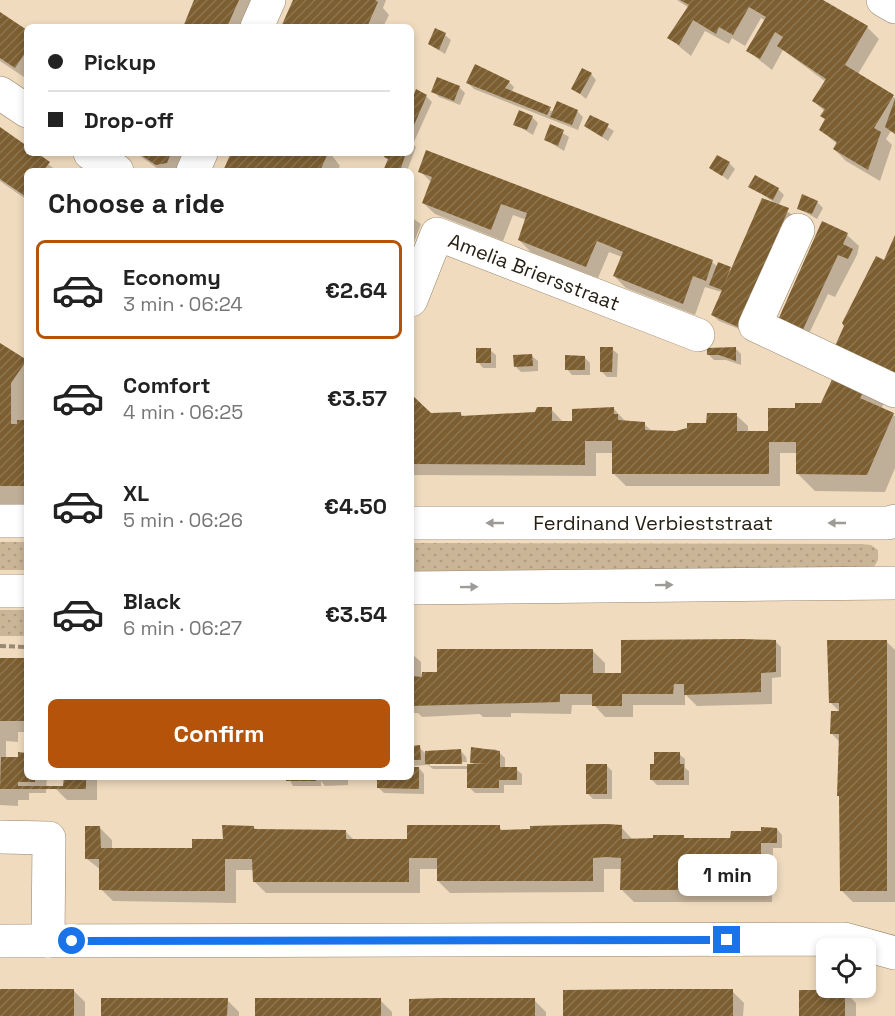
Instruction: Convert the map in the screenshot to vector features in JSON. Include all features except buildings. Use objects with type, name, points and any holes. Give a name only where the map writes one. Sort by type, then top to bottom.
[{"type":"street","points":[[258,24],[269,0]]},
{"type":"street","points":[[883,0],[895,7]]},
{"type":"street","points":[[0,93],[24,109]]},
{"type":"street","points":[[94,156],[112,168]]},
{"type":"street","points":[[798,230],[755,325],[895,391]]},
{"type":"street","name":"Amelia Briersstraat","points":[[414,292],[436,234],[698,335]]},
{"type":"street","name":"Ferdinand Verbieststraat","points":[[414,523],[888,523],[895,520]]},
{"type":"street","points":[[0,521],[24,521]]},
{"type":"street","points":[[414,588],[895,583]]},
{"type":"street","points":[[0,591],[24,591]]},
{"type":"street","points":[[0,837],[49,837],[48,941]]},
{"type":"street","points":[[0,941],[844,939],[895,953]]},
{"type":"path","points":[[0,646],[24,647]]},
{"type":"shaded area","points":[[0,542],[24,542],[24,570],[0,570]]},
{"type":"shaded area","points":[[414,543],[871,545],[878,550],[878,560],[874,567],[863,570],[414,571]]},
{"type":"shaded area","points":[[0,610],[24,610],[24,636],[0,636]]},
{"type":"route","points":[[72,941],[727,940]]}]
